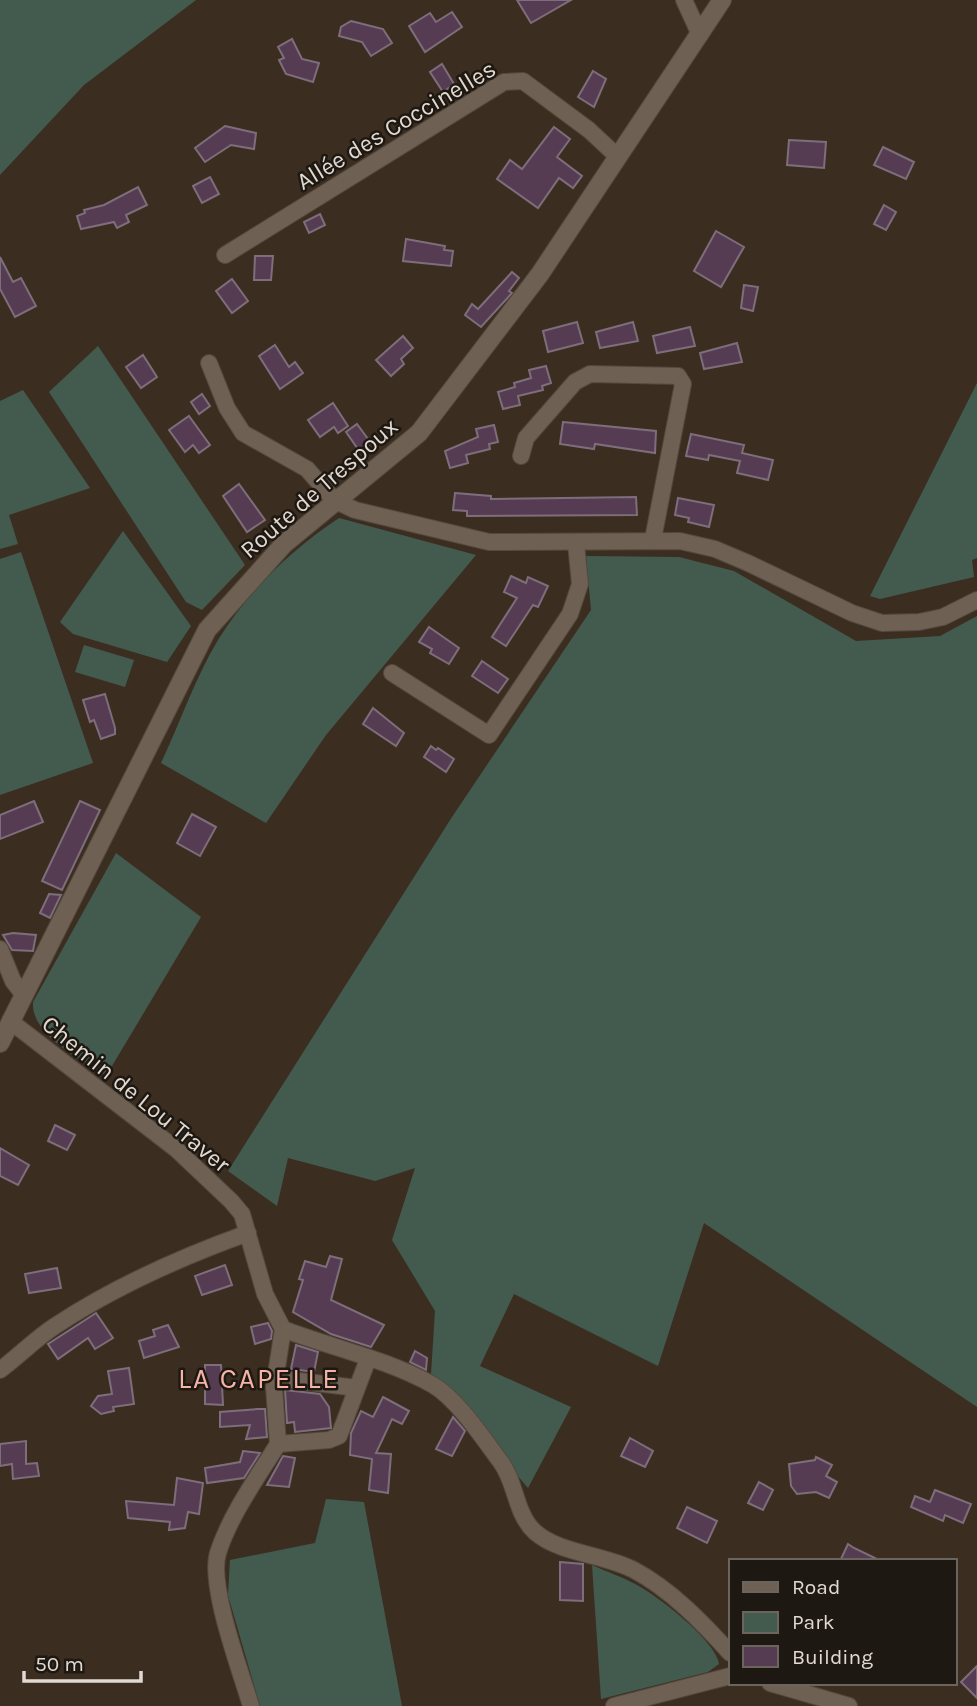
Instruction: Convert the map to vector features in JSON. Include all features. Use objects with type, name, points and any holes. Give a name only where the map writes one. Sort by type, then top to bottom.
[{"type":"street","points":[[684,0],[700,35]]},
{"type":"street","name":"Route de Trespoux","points":[[0,1043],[207,630],[221,611],[284,544],[334,500],[391,459],[419,433],[540,274],[722,0]]},
{"type":"street","name":"Allée des Coccinelles","points":[[225,255],[504,82],[523,81],[589,130],[618,157]]},
{"type":"street","points":[[209,363],[227,408],[243,433],[307,469],[334,500],[355,510],[489,542],[576,544],[653,539],[715,549],[852,613],[882,623],[919,622],[943,617],[977,600]]},
{"type":"street","points":[[522,456],[526,438],[576,382],[590,374],[678,376],[683,384],[653,539]]},
{"type":"street","points":[[391,673],[489,735],[570,614],[580,584],[576,544]]},
{"type":"street","points":[[0,949],[13,981],[23,994]]},
{"type":"street","name":"Chemin de Lou Traver","points":[[10,1021],[176,1149],[242,1214],[265,1294],[283,1329]]},
{"type":"street","points":[[0,1370],[52,1328],[103,1296],[209,1247],[248,1233]]},
{"type":"street","points":[[251,1706],[218,1590],[217,1555],[246,1497],[278,1444],[275,1378],[283,1329],[435,1386],[470,1423],[508,1471],[523,1516],[533,1530],[546,1540],[634,1570],[690,1612],[729,1652]]},
{"type":"street","points":[[278,1444],[329,1440],[339,1436],[368,1359]]},
{"type":"street","points":[[275,1378],[357,1388]]},
{"type":"street","points":[[614,1706],[729,1676]]},
{"type":"street","points":[[777,1685],[849,1706]]},
{"type":"green space","points":[[0,0],[196,0],[84,85],[0,175]]},
{"type":"green space","points":[[98,346],[245,565],[202,610],[186,602],[49,392]]},
{"type":"green space","points":[[977,383],[977,558],[972,560],[974,577],[880,599],[870,596]]},
{"type":"green space","points":[[23,390],[90,488],[9,515],[18,544],[0,549],[0,401]]},
{"type":"green space","points":[[339,518],[476,555],[326,735],[266,823],[161,763],[202,670],[218,640],[243,604],[288,557]]},
{"type":"green space","points":[[123,531],[191,626],[167,662],[73,634],[60,622]]},
{"type":"green space","points":[[21,552],[93,763],[0,795],[0,559]]},
{"type":"green space","points":[[586,556],[679,557],[734,571],[856,641],[940,636],[977,616],[977,1407],[704,1223],[658,1366],[514,1294],[480,1366],[571,1407],[528,1488],[431,1374],[435,1311],[392,1240],[415,1168],[375,1181],[288,1158],[277,1206],[228,1171],[452,817],[591,610]]},
{"type":"green space","points":[[84,645],[134,660],[125,687],[75,672]]},
{"type":"green space","points":[[116,853],[201,917],[106,1076],[49,1036],[40,1026],[33,1002]]},
{"type":"green space","points":[[326,1499],[364,1502],[402,1706],[260,1706],[228,1595],[230,1560],[315,1543]]},
{"type":"green space","points":[[592,1565],[637,1585],[672,1609],[698,1632],[716,1655],[719,1664],[708,1672],[601,1699]]},
{"type":"building","points":[[517,0],[571,0],[531,23]]},
{"type":"building","points":[[452,12],[462,27],[425,52],[409,26],[430,13],[436,22]]},
{"type":"building","points":[[351,21],[383,29],[392,43],[371,56],[362,42],[339,36],[341,27]]},
{"type":"building","points":[[292,39],[302,59],[319,63],[313,82],[286,74],[279,60],[284,58],[278,47]]},
{"type":"building","points":[[442,64],[454,84],[443,92],[430,72]]},
{"type":"building","points":[[593,71],[606,79],[594,107],[578,97]]},
{"type":"building","points":[[225,126],[256,133],[254,149],[231,145],[205,162],[195,148]]},
{"type":"building","points":[[554,127],[570,139],[557,157],[582,176],[573,188],[559,178],[538,208],[497,179],[510,160],[522,169]]},
{"type":"building","points":[[789,140],[826,142],[824,168],[787,165]]},
{"type":"building","points":[[883,147],[914,162],[906,179],[874,165]]},
{"type":"building","points":[[210,177],[219,194],[202,203],[193,186]]},
{"type":"building","points":[[138,187],[147,205],[126,215],[129,222],[117,228],[114,222],[81,229],[77,216],[85,213],[84,210],[104,205]]},
{"type":"building","points":[[884,205],[896,212],[886,230],[874,224]]},
{"type":"building","points":[[320,214],[325,225],[309,233],[304,222]]},
{"type":"building","points":[[716,231],[744,247],[721,287],[694,271]]},
{"type":"building","points":[[406,239],[445,246],[444,250],[453,251],[451,266],[403,261]]},
{"type":"building","points":[[255,256],[273,256],[271,280],[254,280]]},
{"type":"building","points":[[0,257],[13,282],[21,278],[36,306],[15,317],[0,289]]},
{"type":"building","points":[[512,272],[519,278],[509,291],[512,293],[481,327],[465,315],[472,304],[478,309]]},
{"type":"building","points":[[232,279],[248,301],[232,313],[216,291]]},
{"type":"building","points":[[744,285],[758,287],[753,311],[741,308]]},
{"type":"building","points":[[577,322],[583,343],[548,352],[543,331]]},
{"type":"building","points":[[633,322],[638,341],[600,348],[596,332]]},
{"type":"building","points":[[690,327],[695,346],[657,353],[653,336]]},
{"type":"building","points":[[403,336],[413,348],[401,359],[404,364],[391,376],[376,360]]},
{"type":"building","points":[[737,343],[742,362],[704,369],[700,353]]},
{"type":"building","points":[[275,345],[289,367],[295,362],[303,373],[280,389],[259,356]]},
{"type":"building","points":[[143,355],[157,377],[141,388],[126,367]]},
{"type":"building","points":[[546,366],[551,383],[542,386],[543,390],[518,396],[520,405],[503,409],[498,392],[531,378],[529,370]]},
{"type":"building","points":[[202,394],[210,406],[199,414],[191,402]]},
{"type":"building","points":[[333,403],[348,426],[338,433],[334,427],[320,437],[308,420]]},
{"type":"building","points":[[189,416],[210,445],[199,453],[193,445],[185,452],[169,430]]},
{"type":"building","points":[[563,422],[656,431],[655,453],[595,444],[594,449],[560,444]]},
{"type":"building","points":[[357,424],[371,443],[360,452],[346,432]]},
{"type":"building","points":[[494,425],[498,442],[489,444],[490,449],[466,455],[468,463],[450,468],[445,451],[478,437],[476,429]]},
{"type":"building","points":[[691,434],[744,445],[742,453],[773,460],[768,480],[737,473],[740,461],[709,455],[708,460],[686,456]]},
{"type":"building","points":[[239,484],[265,520],[247,532],[223,496]]},
{"type":"building","points":[[455,493],[491,496],[491,499],[636,497],[637,515],[467,516],[467,511],[453,510]]},
{"type":"building","points":[[678,498],[714,505],[709,527],[688,522],[689,518],[675,515]]},
{"type":"building","points":[[511,576],[526,583],[528,577],[548,586],[538,607],[533,605],[506,646],[492,637],[517,598],[504,592]]},
{"type":"building","points":[[429,627],[459,648],[449,664],[430,653],[432,649],[419,642]]},
{"type":"building","points":[[482,661],[508,679],[498,693],[472,676]]},
{"type":"building","points":[[105,694],[115,734],[101,739],[94,720],[90,722],[83,700]]},
{"type":"building","points":[[373,708],[404,733],[396,746],[363,724]]},
{"type":"building","points":[[431,746],[454,759],[446,772],[424,757]]},
{"type":"building","points":[[34,801],[43,822],[0,839],[0,815]]},
{"type":"building","points":[[80,801],[100,810],[62,890],[42,881]]},
{"type":"building","points":[[192,814],[216,827],[200,856],[177,843]]},
{"type":"building","points":[[49,894],[61,895],[50,918],[40,913]]},
{"type":"building","points":[[3,935],[36,935],[33,951],[12,950]]},
{"type":"building","points":[[55,1125],[75,1135],[67,1150],[48,1141]]},
{"type":"building","points":[[0,1148],[29,1165],[18,1185],[0,1176]]},
{"type":"building","points":[[330,1256],[342,1259],[331,1300],[384,1325],[371,1347],[331,1334],[293,1312],[303,1280],[299,1279],[305,1261],[326,1267]]},
{"type":"building","points":[[225,1265],[232,1285],[202,1295],[195,1276]]},
{"type":"building","points":[[57,1268],[61,1288],[29,1293],[25,1274]]},
{"type":"building","points":[[96,1313],[113,1338],[95,1349],[88,1338],[58,1359],[48,1344]]},
{"type":"building","points":[[268,1323],[272,1331],[271,1339],[255,1344],[251,1327]]},
{"type":"building","points":[[168,1325],[179,1347],[144,1358],[139,1341],[155,1336],[153,1330]]},
{"type":"building","points":[[296,1345],[318,1352],[314,1372],[291,1369]]},
{"type":"building","points":[[415,1351],[427,1358],[426,1370],[410,1362]]},
{"type":"building","points":[[205,1365],[221,1365],[223,1405],[205,1404]]},
{"type":"building","points":[[129,1368],[134,1404],[113,1407],[114,1411],[101,1414],[91,1406],[98,1396],[112,1394],[108,1371]]},
{"type":"building","points":[[285,1390],[320,1394],[329,1407],[331,1428],[295,1432],[294,1422],[287,1423]]},
{"type":"building","points":[[383,1397],[409,1411],[402,1424],[392,1419],[376,1453],[391,1454],[388,1493],[369,1490],[372,1459],[350,1455],[351,1433],[361,1411],[373,1417]]},
{"type":"building","points":[[265,1409],[267,1437],[246,1439],[250,1425],[220,1427],[220,1412]]},
{"type":"building","points":[[453,1417],[465,1431],[452,1456],[436,1449]]},
{"type":"building","points":[[630,1438],[653,1451],[645,1467],[621,1456]]},
{"type":"building","points":[[26,1441],[26,1464],[37,1463],[39,1476],[13,1479],[12,1464],[0,1466],[0,1444]]},
{"type":"building","points":[[243,1451],[260,1453],[244,1478],[207,1483],[205,1468],[240,1462]]},
{"type":"building","points":[[283,1456],[295,1458],[289,1487],[267,1485]]},
{"type":"building","points":[[816,1457],[832,1465],[826,1476],[837,1482],[829,1498],[816,1492],[797,1494],[791,1486],[789,1464],[815,1460]]},
{"type":"building","points":[[177,1478],[203,1483],[199,1514],[188,1512],[185,1528],[169,1530],[170,1522],[128,1518],[126,1501],[174,1505]]},
{"type":"building","points":[[759,1482],[773,1490],[763,1510],[748,1503]]},
{"type":"building","points":[[935,1490],[971,1504],[963,1523],[945,1515],[943,1521],[911,1507],[915,1496],[930,1502]]},
{"type":"building","points":[[687,1507],[717,1521],[707,1543],[677,1528]]},
{"type":"building","points":[[848,1544],[877,1559],[841,1559]]},
{"type":"building","points":[[560,1562],[583,1564],[583,1601],[560,1600]]},
{"type":"building","points":[[977,1666],[977,1698],[961,1682]]},
{"type":"district","name":"LA CAPELLE","points":[[259,1378]]}]
